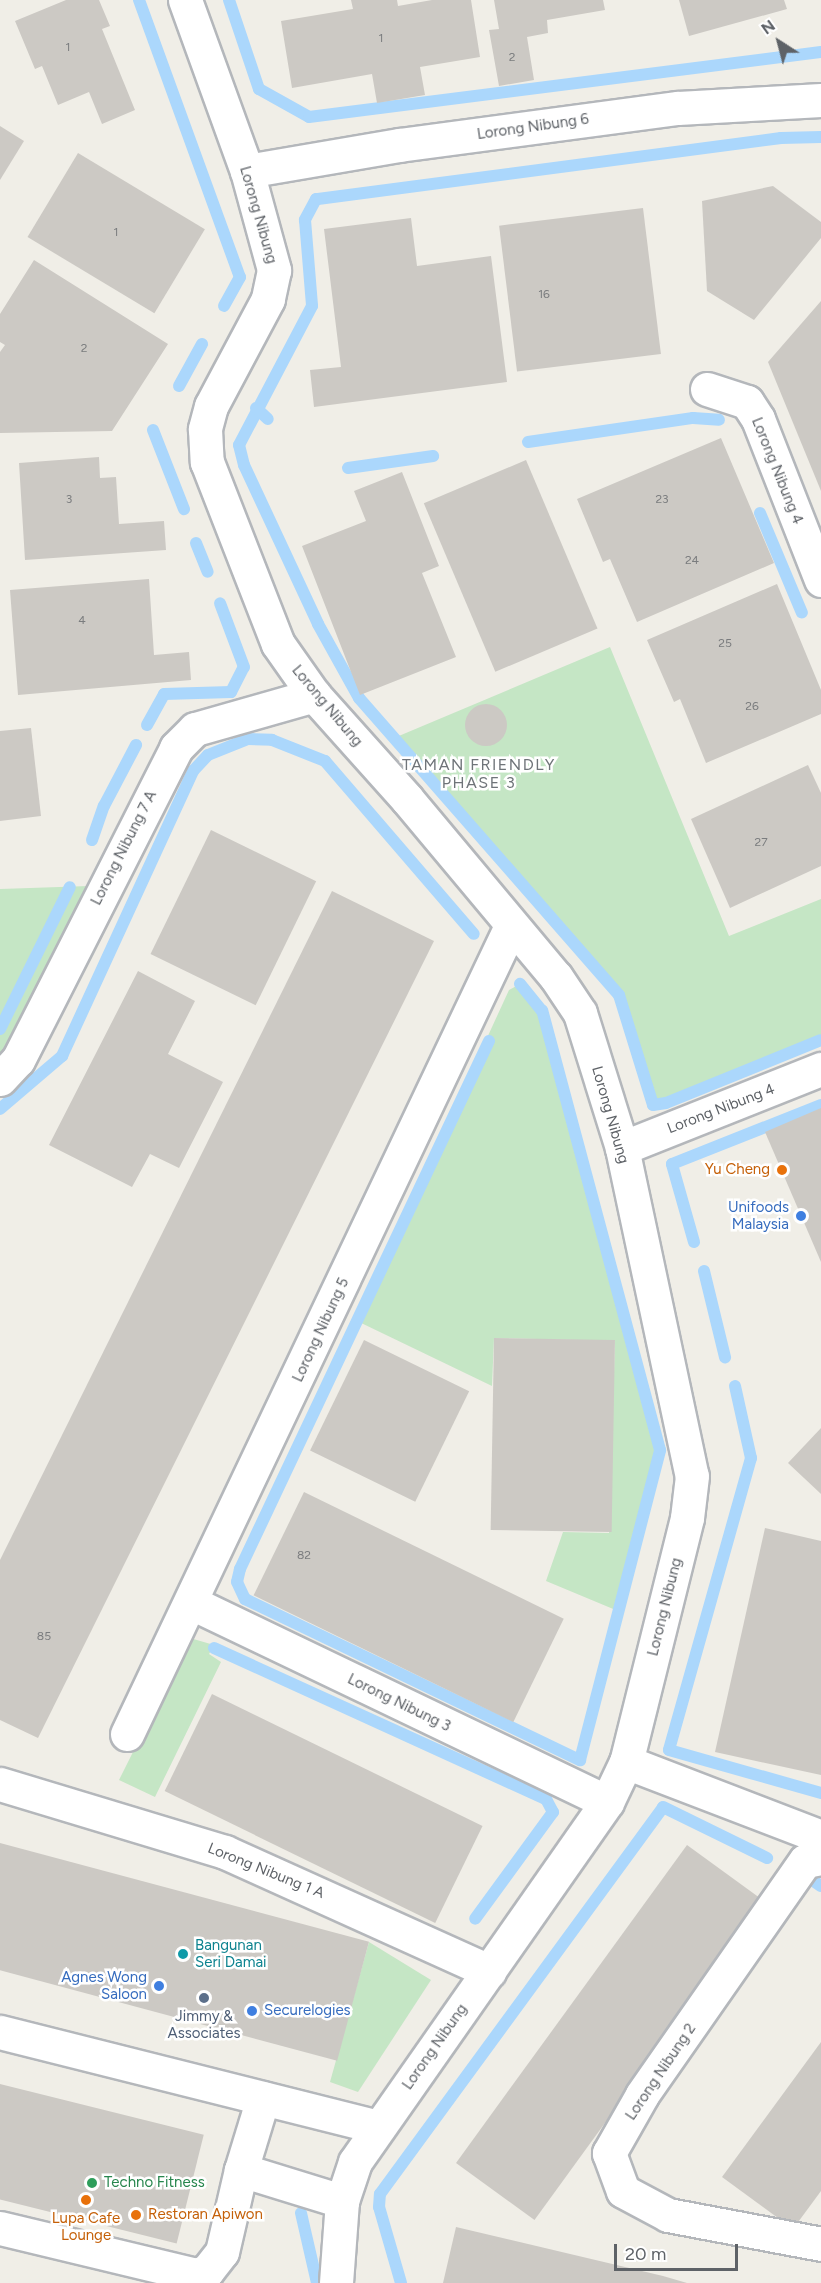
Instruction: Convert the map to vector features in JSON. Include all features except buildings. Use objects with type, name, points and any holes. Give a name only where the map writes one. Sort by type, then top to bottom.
[{"type":"street","name":"Lorong Nibung","points":[[185,0],[247,171],[274,270],[268,299],[211,406],[205,429],[207,462],[278,644],[314,695],[408,799],[580,1013],[622,1148],[692,1476],[687,1518],[626,1762],[607,1802],[355,2162],[342,2200],[336,2283]]},
{"type":"street","name":"Lorong Nibung 6","points":[[247,171],[399,145],[678,108],[821,100]]},
{"type":"street","name":"Lorong Nibung 4","points":[[707,388],[727,392],[747,402],[758,419],[821,580]]},
{"type":"street","name":"Lorong Nibung 7 A","points":[[0,1079],[18,1060],[176,748],[195,729],[314,695]]},
{"type":"street","name":"Lorong Nibung 5","points":[[128,1734],[192,1604],[511,926]]},
{"type":"street","name":"Lorong Nibung 4","points":[[622,1148],[821,1070]]},
{"type":"street","name":"Lorong Nibung 3","points":[[192,1604],[607,1802]]},
{"type":"street","name":"Lorong Nibung 2","points":[[626,1762],[816,1852],[642,2096],[609,2153],[623,2191],[668,2215],[821,2244]]},
{"type":"street","name":"Lorong Nibung 1 A","points":[[0,1784],[225,1852],[489,1971]]},
{"type":"street","points":[[0,2032],[378,2127]]},
{"type":"street","points":[[0,2228],[196,2275],[207,2271],[222,2252],[241,2170],[263,2098]]},
{"type":"street","points":[[241,2170],[342,2200]]},
{"type":"green space","points":[[610,647],[729,936],[821,899],[821,1040],[658,1106],[650,1100],[619,995],[394,738]]},
{"type":"green space","points":[[89,886],[0,1062],[0,889]]},
{"type":"green space","points":[[520,984],[542,1011],[660,1450],[618,1611],[546,1581],[563,1532],[609,1533],[615,1341],[494,1338],[492,1386],[357,1321],[509,990]]},
{"type":"green space","points":[[190,1638],[214,1645],[209,1654],[221,1662],[155,1797],[119,1780]]},
{"type":"green space","points":[[369,1942],[431,1980],[358,2092],[330,2082]]},
{"type":"waterway","points":[[139,0],[240,277],[224,306]]},
{"type":"waterway","points":[[229,0],[259,89],[309,117],[821,52]]},
{"type":"waterway","points":[[821,137],[781,138],[316,199],[305,220],[312,306],[239,445],[244,465],[318,624],[359,698],[619,995],[653,1105],[666,1103],[821,1040]]},
{"type":"waterway","points":[[179,386],[202,344]]},
{"type":"waterway","points":[[256,408],[268,419]]},
{"type":"waterway","points":[[528,442],[693,418],[719,420]]},
{"type":"waterway","points":[[153,430],[184,509]]},
{"type":"waterway","points":[[348,468],[433,456]]},
{"type":"waterway","points":[[760,513],[802,613]]},
{"type":"waterway","points":[[196,543],[208,572]]},
{"type":"waterway","points":[[147,725],[164,694],[231,692],[244,667],[220,603]]},
{"type":"waterway","points":[[0,1109],[62,1056],[193,771],[208,755],[248,739],[272,740],[325,761],[474,934]]},
{"type":"waterway","points":[[92,840],[104,806],[136,745]]},
{"type":"waterway","points":[[0,1029],[70,887]]},
{"type":"waterway","points":[[489,1041],[240,1569],[237,1582],[245,1599],[580,1760],[660,1450],[542,1011],[520,984]]},
{"type":"waterway","points":[[694,1242],[672,1164],[821,1105]]},
{"type":"waterway","points":[[704,1271],[725,1357]]},
{"type":"waterway","points":[[735,1386],[751,1458],[669,1750],[821,1793]]},
{"type":"waterway","points":[[214,1648],[546,1799],[553,1812],[475,1919]]},
{"type":"waterway","points":[[401,2283],[379,2207],[380,2194],[663,1807],[767,1858]]},
{"type":"waterway","points":[[815,1882],[821,1886]]},
{"type":"waterway","points":[[301,2213],[317,2283]]},
{"type":"place","name":"Yu Cheng","points":[[782,1170]]},
{"type":"place","name":"Unifoods Malaysia","points":[[801,1216]]},
{"type":"place","name":"Bangunan Seri Damai","points":[[183,1954]]},
{"type":"place","name":"Agnes Wong Saloon","points":[[159,1986]]},
{"type":"place","name":"Jimmy & Associates","points":[[204,1998]]},
{"type":"place","name":"Securelogies","points":[[252,2011]]},
{"type":"place","name":"Techno Fitness","points":[[92,2183]]},
{"type":"place","name":"Lupa Cafe Lounge","points":[[86,2200]]},
{"type":"place","name":"Restoran Apiwon","points":[[136,2215]]},
{"type":"district","name":"TAMAN FRIENDLY PHASE 3","points":[[479,774]]}]
